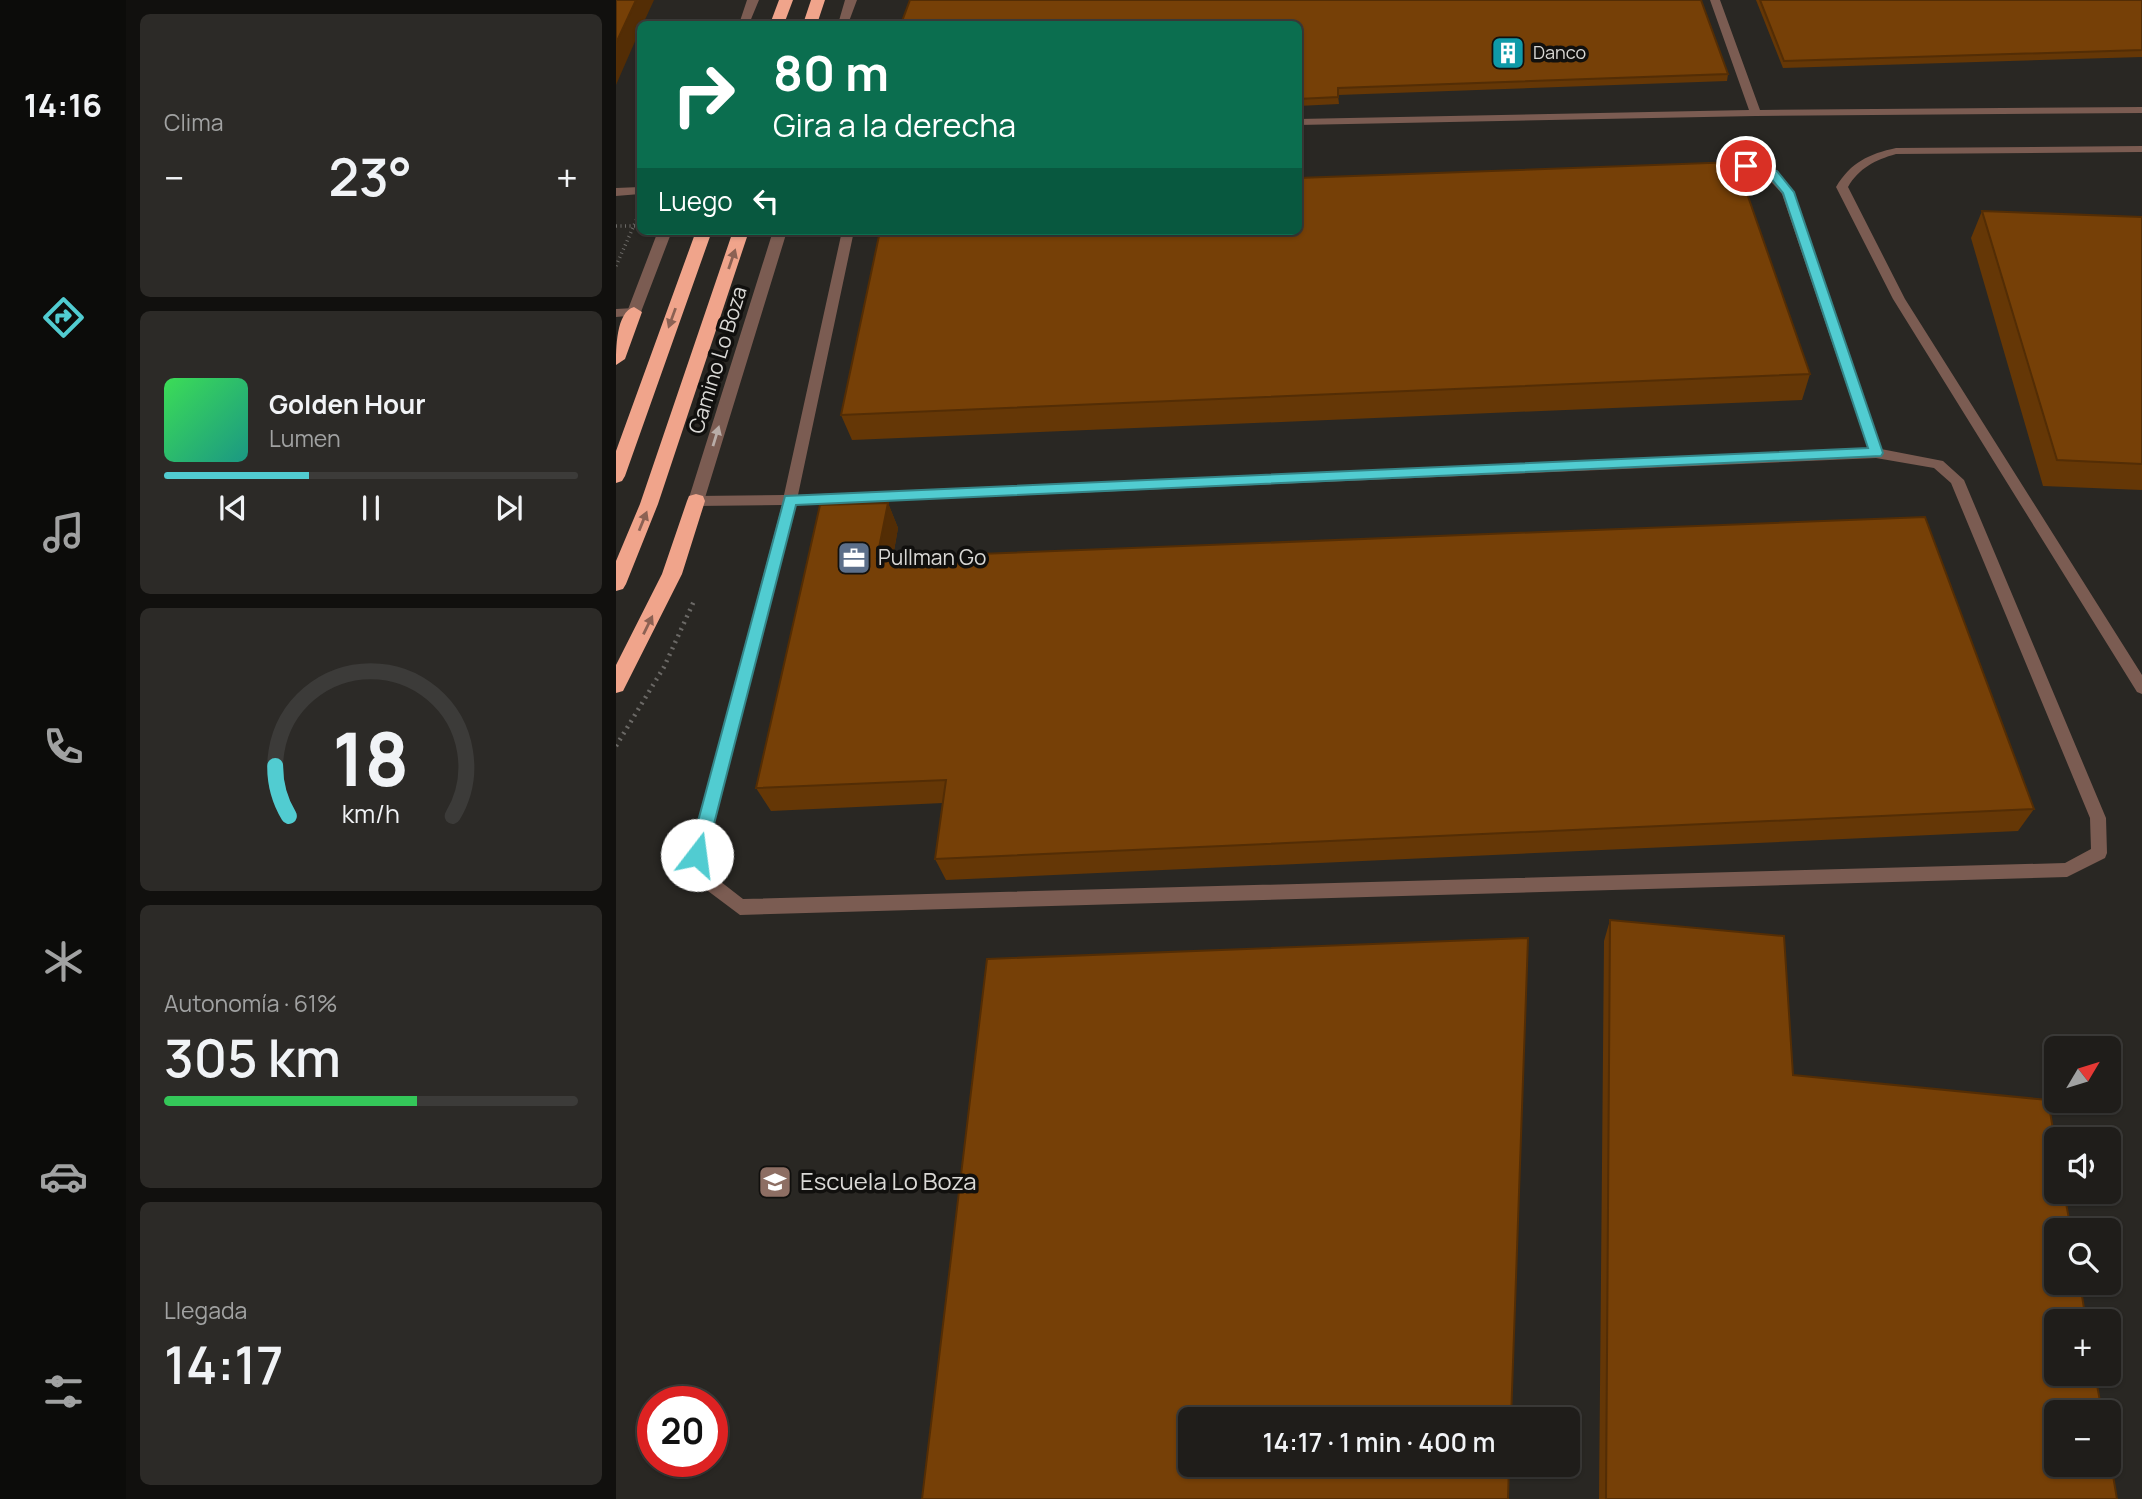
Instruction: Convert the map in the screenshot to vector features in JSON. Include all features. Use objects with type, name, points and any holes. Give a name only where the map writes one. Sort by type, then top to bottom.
[{"type":"highway","points":[[779,21],[786,0]]},
{"type":"highway","points":[[811,21],[818,0]]},
{"type":"highway","points":[[616,476],[703,235]]},
{"type":"highway","points":[[616,584],[649,504],[740,235]]},
{"type":"highway","points":[[616,359],[634,312]]},
{"type":"highway","points":[[616,685],[672,574],[696,501]]},
{"type":"street","points":[[745,21],[753,0]]},
{"type":"street","points":[[844,21],[851,0]]},
{"type":"street","points":[[634,312],[663,235]]},
{"type":"street","name":"Camino Lo Boza","points":[[696,501],[779,235]]},
{"type":"lane","points":[[1715,0],[1756,113]]},
{"type":"lane","points":[[1302,122],[1756,113],[2142,110]]},
{"type":"lane","points":[[2142,149],[1896,152],[1874,157],[1857,165],[1849,173],[1842,187],[1899,299],[2142,688]]},
{"type":"lane","points":[[1704,167],[1746,166],[1773,173],[1788,192],[1876,453]]},
{"type":"lane","points":[[616,192],[637,191]]},
{"type":"lane","points":[[696,501],[790,500],[1876,453],[1938,464],[1958,480],[2098,818],[2099,853],[2067,870],[740,907],[710,883],[697,855],[790,500],[847,235]]},
{"type":"lane","points":[[616,313],[634,312]]},
{"type":"path","points":[[616,266],[637,218]]},
{"type":"path","points":[[616,226],[637,226]]},
{"type":"building","points":[[616,0],[636,0],[616,43]]},
{"type":"building","name":"Danco","points":[[910,0],[1701,0],[1728,74],[1338,88],[1338,97],[1302,99],[1302,21],[902,21]]},
{"type":"building","points":[[1760,0],[2142,0],[2142,50],[1784,61]]},
{"type":"building","points":[[1736,162],[1810,374],[841,415],[879,235],[1302,235],[1302,178]]},
{"type":"building","points":[[1982,211],[2142,217],[2142,464],[2057,460]]},
{"type":"building","points":[[888,503],[877,558],[1925,517],[2034,809],[935,859],[946,780],[756,788],[820,505]]},
{"type":"building","points":[[1610,920],[1784,936],[1793,1075],[2044,1100],[2044,1113],[2050,1113],[2053,1127],[2044,1127],[2044,1204],[2066,1204],[2069,1218],[2044,1218],[2044,1295],[2082,1295],[2084,1309],[2044,1309],[2044,1386],[2097,1386],[2100,1400],[2044,1400],[2044,1477],[2113,1477],[2117,1499],[1606,1499]]},
{"type":"building","points":[[1528,938],[1511,1407],[1178,1407],[1178,1477],[1509,1477],[1508,1499],[922,1499],[987,959]]},
{"type":"place","name":"Danco","points":[[1508,53]]},
{"type":"place","name":"Pullman Go","points":[[854,558]]},
{"type":"place","name":"Escuela Lo Boza","points":[[775,1182]]},
{"type":"route","points":[[697,855],[790,500],[1876,453],[1788,192],[1773,173],[1746,166]]}]
